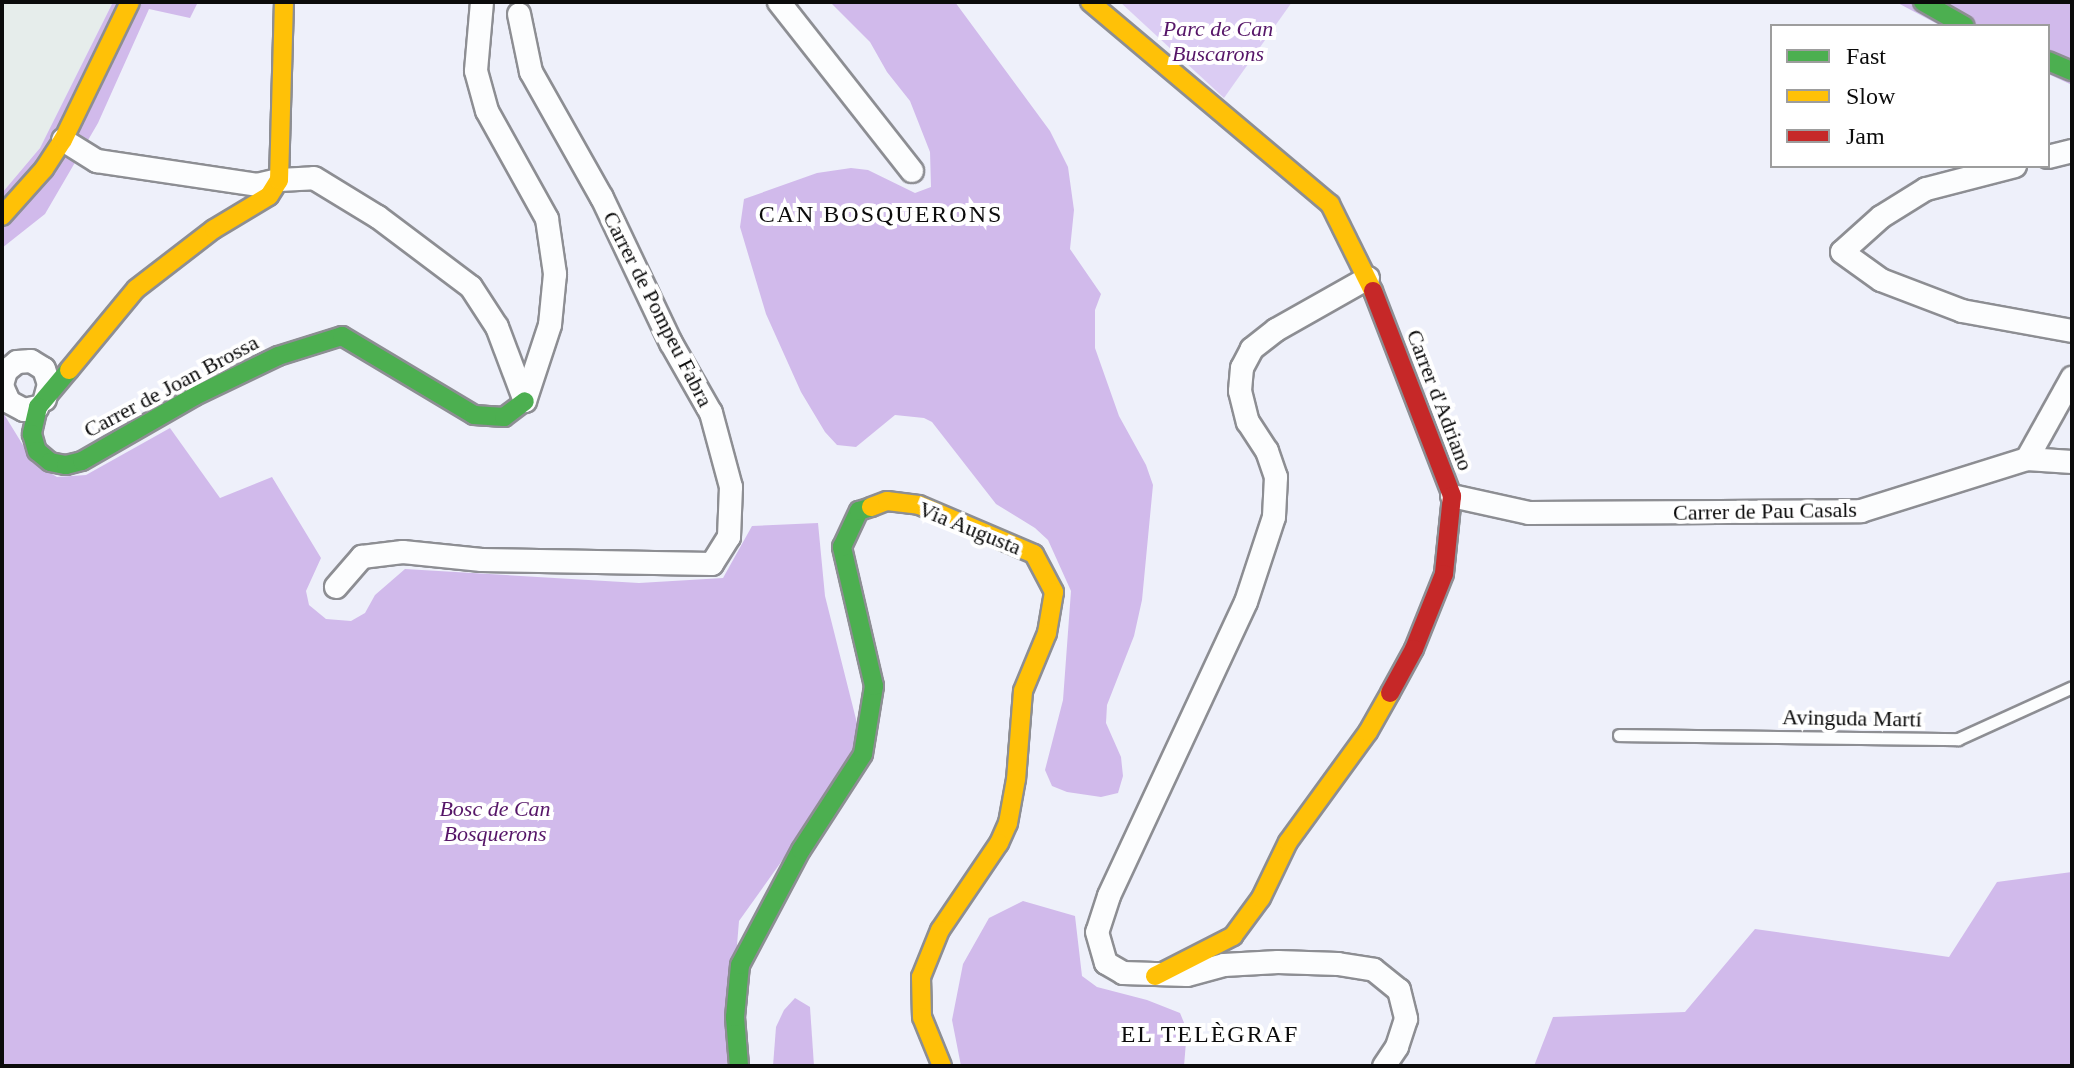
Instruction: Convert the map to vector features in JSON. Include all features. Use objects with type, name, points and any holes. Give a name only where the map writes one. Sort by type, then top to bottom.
[{"type":"street","points":[[2,216],[37,177],[63,140],[130,2]]},
{"type":"street","points":[[42,403],[49,384],[44,369],[31,361],[17,362],[6,371],[2,386],[9,402],[24,410],[42,403],[136,289],[214,229],[269,196],[279,180],[284,2]]},
{"type":"street","points":[[779,2],[912,171]]},
{"type":"street","name":"Carrer d'Adriano","points":[[1090,2],[1330,204],[1368,278],[1452,496],[1444,574],[1414,649],[1368,732],[1288,842],[1261,898],[1233,936],[1155,976]]},
{"type":"street","points":[[1923,2],[1962,24]]},
{"type":"street","points":[[523,8],[482,6],[476,71],[487,111],[547,219],[555,274],[550,325],[525,401]]},
{"type":"street","name":"Carrer de Pompeu Fabra","points":[[336,587],[362,557],[403,552],[482,560],[712,564],[729,537],[731,487],[711,413],[671,343],[602,198],[531,72],[523,8]]},
{"type":"street","points":[[2050,62],[2072,71]]},
{"type":"street","points":[[63,140],[97,161],[257,185],[314,178],[378,217],[471,287],[497,327],[525,401]]},
{"type":"street","points":[[2050,156],[2072,151]]},
{"type":"street","points":[[2007,168],[1926,189],[1881,217],[1842,252],[1881,280],[1962,311],[2072,331]]},
{"type":"street","points":[[1368,278],[1276,330],[1252,349],[1242,368],[1240,391],[1248,422],[1267,451],[1276,477],[1274,517],[1246,602],[1109,896],[1097,932],[1106,963],[1123,973],[1187,975],[1224,965],[1267,962],[1338,964],[1374,970],[1399,990],[1406,1019],[1397,1047],[1384,1066]]},
{"type":"street","name":"Carrer de Joan Brossa","points":[[42,403],[32,434],[37,451],[50,462],[66,465],[82,461],[195,396],[278,356],[342,336],[384,358],[474,415],[504,417],[525,401]]},
{"type":"street","points":[[2027,459],[2072,378]]},
{"type":"street","name":"Carrer de Pau Casals","points":[[1452,496],[1529,513],[1861,511],[2027,459],[2072,462]]},
{"type":"street","name":"Via Augusta","points":[[739,1066],[735,1017],[740,965],[801,850],[863,754],[874,686],[842,547],[859,511],[887,501],[919,505],[949,515],[1034,554],[1047,573],[1054,592],[1047,633],[1023,691],[1016,779],[1008,823],[999,843],[940,930],[921,977],[922,1017],[942,1066]]},
{"type":"lane","name":"Avinguda Martí","points":[[1619,735],[1958,739],[2072,687]]},
{"type":"shaded area","points":[[2,2],[113,2],[40,148],[2,193]]},
{"type":"green space","points":[[113,2],[198,2],[190,18],[149,9],[98,123],[45,214],[2,248],[2,193],[40,148]]},
{"type":"green space","points":[[830,2],[955,2],[1050,131],[1068,167],[1074,210],[1070,249],[1101,294],[1095,310],[1095,348],[1119,416],[1146,465],[1153,485],[1142,600],[1134,636],[1107,705],[1106,723],[1121,757],[1123,776],[1118,793],[1101,797],[1067,792],[1052,786],[1045,770],[1063,700],[1071,591],[1048,540],[1035,528],[996,504],[932,422],[924,418],[895,415],[856,447],[837,445],[825,432],[801,392],[766,314],[740,227],[744,199],[817,173],[851,168],[868,170],[915,193],[931,187],[930,152],[910,101],[887,72],[870,42]]},
{"type":"green space","name":"Parc de Can Buscarons","points":[[1120,2],[1292,2],[1224,98]]},
{"type":"green space","points":[[1896,2],[2072,2],[2072,85],[2050,75],[2050,24],[1937,24]]},
{"type":"green space","name":"Bosc de Can Bosquerons","points":[[2,411],[34,463],[57,477],[86,475],[170,428],[220,498],[272,477],[321,558],[306,591],[309,605],[326,619],[351,621],[365,613],[375,595],[405,569],[639,583],[723,578],[752,526],[818,523],[825,596],[863,747],[739,921],[727,1066],[2,1066]]},
{"type":"green space","points":[[2072,872],[2072,1066],[1534,1066],[1553,1017],[1685,1012],[1755,929],[1949,957],[1997,882]]},
{"type":"green space","points":[[1023,901],[1075,916],[1082,976],[1097,987],[1147,1000],[1180,1013],[1187,1030],[1184,1066],[961,1066],[952,1020],[963,964],[989,918]]},
{"type":"green space","points":[[795,998],[810,1007],[814,1066],[773,1066],[776,1027],[784,1010]]},
{"type":"traffic: fast","points":[[1923,2],[1962,24]]},
{"type":"traffic: fast","points":[[2050,62],[2072,71]]},
{"type":"traffic: fast","points":[[69,370],[38,407],[32,434],[37,451],[50,462],[66,465],[82,461],[195,396],[278,356],[342,336],[474,415],[504,417],[525,401]]},
{"type":"traffic: fast","points":[[739,1066],[735,1017],[740,965],[801,850],[863,754],[874,686],[842,547],[859,511],[871,507]]},
{"type":"traffic: slow","points":[[2,216],[44,169],[63,140],[130,2]]},
{"type":"traffic: slow","points":[[69,370],[136,289],[214,229],[269,196],[279,180],[284,2]]},
{"type":"traffic: slow","points":[[1090,2],[1330,204],[1373,291]]},
{"type":"traffic: slow","points":[[871,507],[887,501],[919,505],[1034,554],[1054,592],[1047,633],[1023,691],[1016,779],[1008,823],[999,843],[940,930],[921,977],[922,1017],[942,1066]]},
{"type":"traffic: slow","points":[[1155,976],[1233,936],[1261,898],[1288,842],[1368,732],[1390,693]]},
{"type":"traffic: jam","points":[[1373,291],[1452,496],[1444,574],[1414,649],[1390,693]]},
{"type":"district","name":"CAN BOSQUERONS","points":[[881,215]]},
{"type":"district","name":"EL TELÈGRAF","points":[[1210,1035]]}]
